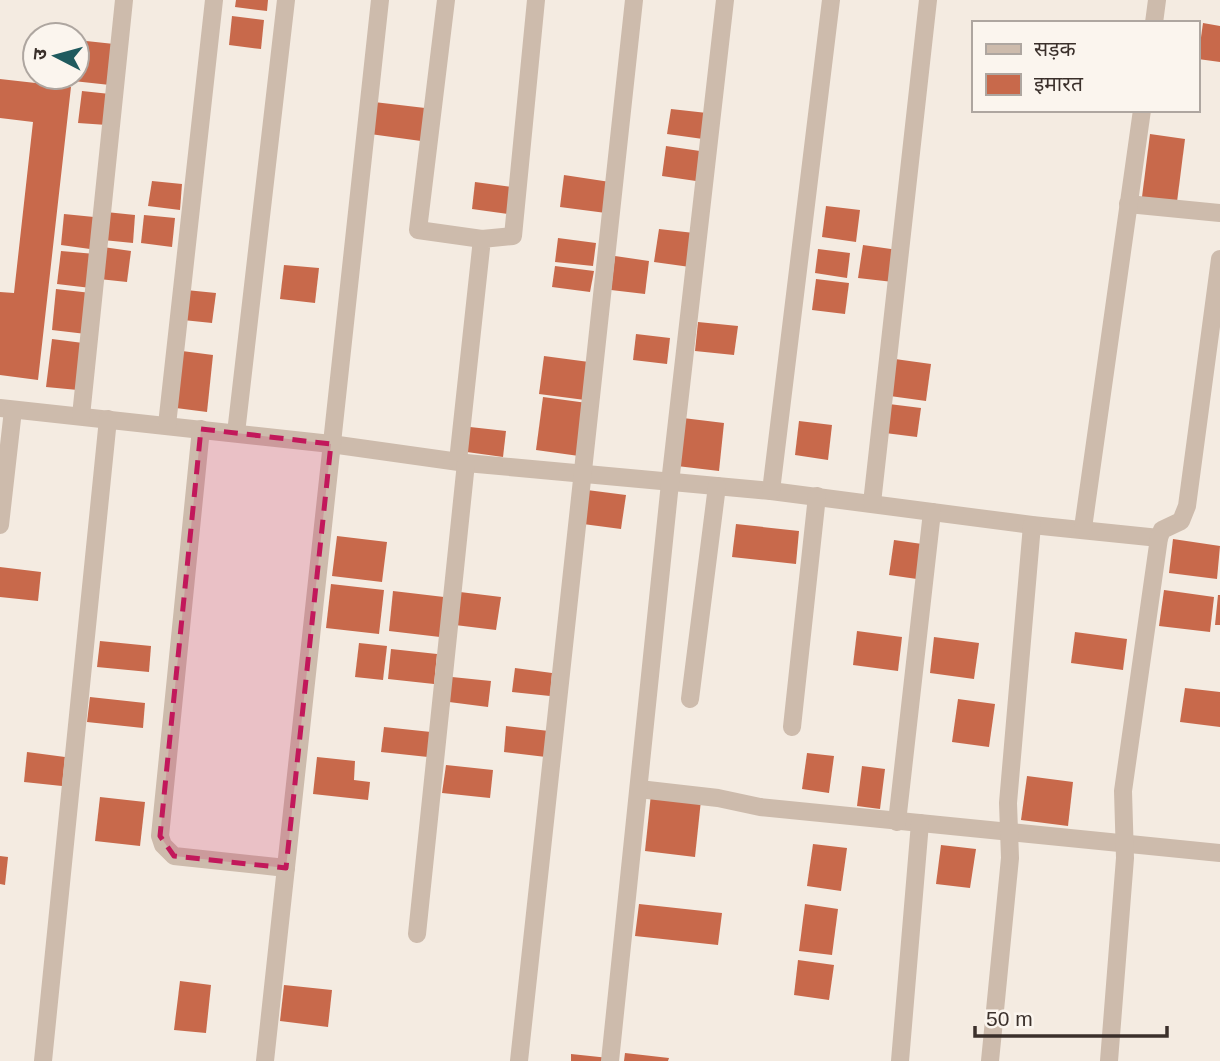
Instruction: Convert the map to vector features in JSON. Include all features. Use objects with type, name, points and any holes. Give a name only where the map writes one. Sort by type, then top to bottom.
[{"type":"street","points":[[81,416],[124,0]]},
{"type":"street","points":[[167,425],[214,0]]},
{"type":"street","points":[[236,433],[286,0]]},
{"type":"street","points":[[265,1061],[380,0]]},
{"type":"street","points":[[446,0],[418,230],[482,239],[513,236],[536,0]]},
{"type":"street","points":[[519,1061],[634,0]]},
{"type":"street","points":[[610,1061],[670,483],[725,0]]},
{"type":"street","points":[[771,491],[831,0]]},
{"type":"street","points":[[872,503],[928,0]]},
{"type":"street","points":[[1154,21],[1157,0]]},
{"type":"street","points":[[1083,528],[1142,112]]},
{"type":"street","points":[[1128,204],[1220,213]]},
{"type":"street","points":[[417,934],[482,239]]},
{"type":"street","points":[[1109,1061],[1124,842],[1123,791],[1159,538],[1162,530],[1181,521],[1187,506],[1220,259]]},
{"type":"street","points":[[0,522],[7,409],[167,425],[582,475],[817,496],[1032,525],[1083,528],[1159,538]]},
{"type":"street","points":[[43,1061],[108,419]]},
{"type":"street","points":[[201,429],[160,836],[163,845],[174,856],[286,868]]},
{"type":"street","points":[[690,699],[717,486]]},
{"type":"street","points":[[792,727],[817,496]]},
{"type":"street","points":[[897,822],[932,512]]},
{"type":"street","points":[[990,1061],[1010,858],[1008,803],[1032,525]]},
{"type":"street","points":[[639,789],[718,798],[760,807],[1220,853]]},
{"type":"street","points":[[900,1061],[920,824]]},
{"type":"highlighted area","points":[[201,429],[331,444],[286,868],[174,856],[160,836]]},
{"type":"building","points":[[236,0],[268,0],[267,11],[235,7]]},
{"type":"building","points":[[232,16],[264,20],[261,49],[229,45]]},
{"type":"building","points":[[1203,23],[1220,26],[1220,62],[1199,59]]},
{"type":"building","points":[[91,42],[114,44],[110,85],[91,83]]},
{"type":"building","points":[[0,79],[21,81],[21,91],[71,91],[38,380],[0,375],[0,292],[14,293],[33,122],[0,118]]},
{"type":"building","points":[[82,91],[110,94],[107,125],[78,123]]},
{"type":"building","points":[[374,102],[425,108],[421,141],[370,134]]},
{"type":"building","points":[[671,109],[707,113],[703,139],[667,134]]},
{"type":"building","points":[[1150,134],[1185,139],[1177,202],[1142,197]]},
{"type":"building","points":[[666,146],[700,151],[696,181],[662,176]]},
{"type":"building","points":[[564,175],[610,182],[606,213],[560,207]]},
{"type":"building","points":[[152,181],[182,184],[180,210],[148,206]]},
{"type":"building","points":[[475,182],[512,187],[508,214],[472,209]]},
{"type":"building","points":[[826,206],[860,210],[856,242],[822,237]]},
{"type":"building","points":[[106,212],[135,215],[133,243],[103,240]]},
{"type":"building","points":[[64,214],[94,217],[90,249],[61,245]]},
{"type":"building","points":[[144,215],[175,218],[172,247],[141,243]]},
{"type":"building","points":[[659,229],[694,233],[690,267],[654,262]]},
{"type":"building","points":[[558,238],[596,243],[593,266],[555,262]]},
{"type":"building","points":[[863,245],[898,250],[893,282],[858,278]]},
{"type":"building","points":[[103,247],[131,251],[127,282],[99,279]]},
{"type":"building","points":[[818,249],[850,253],[847,278],[815,273]]},
{"type":"building","points":[[61,251],[95,254],[91,288],[57,284]]},
{"type":"building","points":[[615,256],[649,261],[645,294],[611,290]]},
{"type":"building","points":[[284,265],[319,268],[315,303],[280,299]]},
{"type":"building","points":[[555,266],[594,271],[590,292],[552,287]]},
{"type":"building","points":[[816,279],[849,283],[845,314],[812,310]]},
{"type":"building","points":[[56,289],[91,293],[86,334],[52,330]]},
{"type":"building","points":[[186,290],[216,293],[212,323],[183,320]]},
{"type":"building","points":[[698,322],[738,326],[734,355],[695,351]]},
{"type":"building","points":[[636,334],[670,338],[667,364],[633,360]]},
{"type":"building","points":[[52,339],[83,343],[78,390],[46,387]]},
{"type":"building","points":[[182,351],[213,355],[207,412],[176,408]]},
{"type":"building","points":[[544,356],[589,362],[585,400],[539,394]]},
{"type":"building","points":[[895,359],[931,364],[926,401],[890,396]]},
{"type":"building","points":[[543,397],[587,403],[579,456],[536,450]]},
{"type":"building","points":[[889,404],[921,408],[917,437],[885,433]]},
{"type":"building","points":[[683,418],[724,423],[719,471],[677,466]]},
{"type":"building","points":[[799,421],[832,425],[828,460],[795,455]]},
{"type":"building","points":[[470,427],[506,431],[503,457],[467,452]]},
{"type":"building","points":[[587,490],[626,495],[621,529],[583,524]]},
{"type":"building","points":[[736,524],[799,531],[796,564],[732,557]]},
{"type":"building","points":[[337,536],[387,542],[382,582],[332,576]]},
{"type":"building","points":[[1173,539],[1220,546],[1217,579],[1169,573]]},
{"type":"building","points":[[894,540],[922,544],[917,579],[889,575]]},
{"type":"building","points":[[0,567],[41,572],[38,601],[0,597]]},
{"type":"building","points":[[331,584],[384,590],[379,634],[326,628]]},
{"type":"building","points":[[1164,590],[1214,597],[1210,632],[1159,626]]},
{"type":"building","points":[[393,591],[444,597],[440,637],[389,631]]},
{"type":"building","points":[[460,592],[501,597],[496,630],[455,625]]},
{"type":"building","points":[[1218,595],[1220,625],[1215,625]]},
{"type":"building","points":[[857,631],[902,637],[898,671],[853,665]]},
{"type":"building","points":[[1075,632],[1127,639],[1123,670],[1071,663]]},
{"type":"building","points":[[934,637],[979,643],[974,679],[930,673]]},
{"type":"building","points":[[100,641],[151,646],[149,672],[97,667]]},
{"type":"building","points":[[359,643],[387,646],[383,680],[355,677]]},
{"type":"building","points":[[391,649],[437,654],[434,684],[388,679]]},
{"type":"building","points":[[515,668],[552,673],[550,696],[512,692]]},
{"type":"building","points":[[452,677],[491,681],[488,707],[449,702]]},
{"type":"building","points":[[1185,688],[1220,692],[1220,727],[1180,722]]},
{"type":"building","points":[[90,697],[145,703],[143,728],[87,722]]},
{"type":"building","points":[[958,699],[995,704],[989,747],[952,742]]},
{"type":"building","points":[[506,726],[549,731],[546,757],[504,752]]},
{"type":"building","points":[[384,727],[431,732],[428,757],[381,752]]},
{"type":"building","points":[[27,752],[65,757],[62,786],[24,782]]},
{"type":"building","points":[[807,753],[834,756],[829,793],[802,789]]},
{"type":"building","points":[[317,757],[355,761],[354,780],[370,782],[368,800],[313,794]]},
{"type":"building","points":[[446,765],[493,770],[490,798],[442,793]]},
{"type":"building","points":[[862,766],[885,769],[880,809],[857,806]]},
{"type":"building","points":[[1027,776],[1073,782],[1068,826],[1021,820]]},
{"type":"building","points":[[651,794],[701,800],[695,857],[645,851]]},
{"type":"building","points":[[100,797],[145,802],[140,846],[95,841]]},
{"type":"building","points":[[813,844],[847,848],[841,891],[807,886]]},
{"type":"building","points":[[941,845],[976,849],[970,888],[936,884]]},
{"type":"building","points":[[0,856],[8,857],[5,885],[0,884]]},
{"type":"building","points":[[639,904],[722,913],[718,945],[635,936]]},
{"type":"building","points":[[805,904],[838,909],[832,955],[799,951]]},
{"type":"building","points":[[798,960],[834,965],[829,1000],[794,995]]},
{"type":"building","points":[[180,981],[211,985],[206,1033],[174,1030]]},
{"type":"building","points":[[284,985],[332,990],[328,1027],[280,1021]]},
{"type":"building","points":[[625,1053],[669,1058],[668,1061],[624,1061]]},
{"type":"building","points":[[571,1054],[609,1058],[608,1061],[571,1061]]}]
